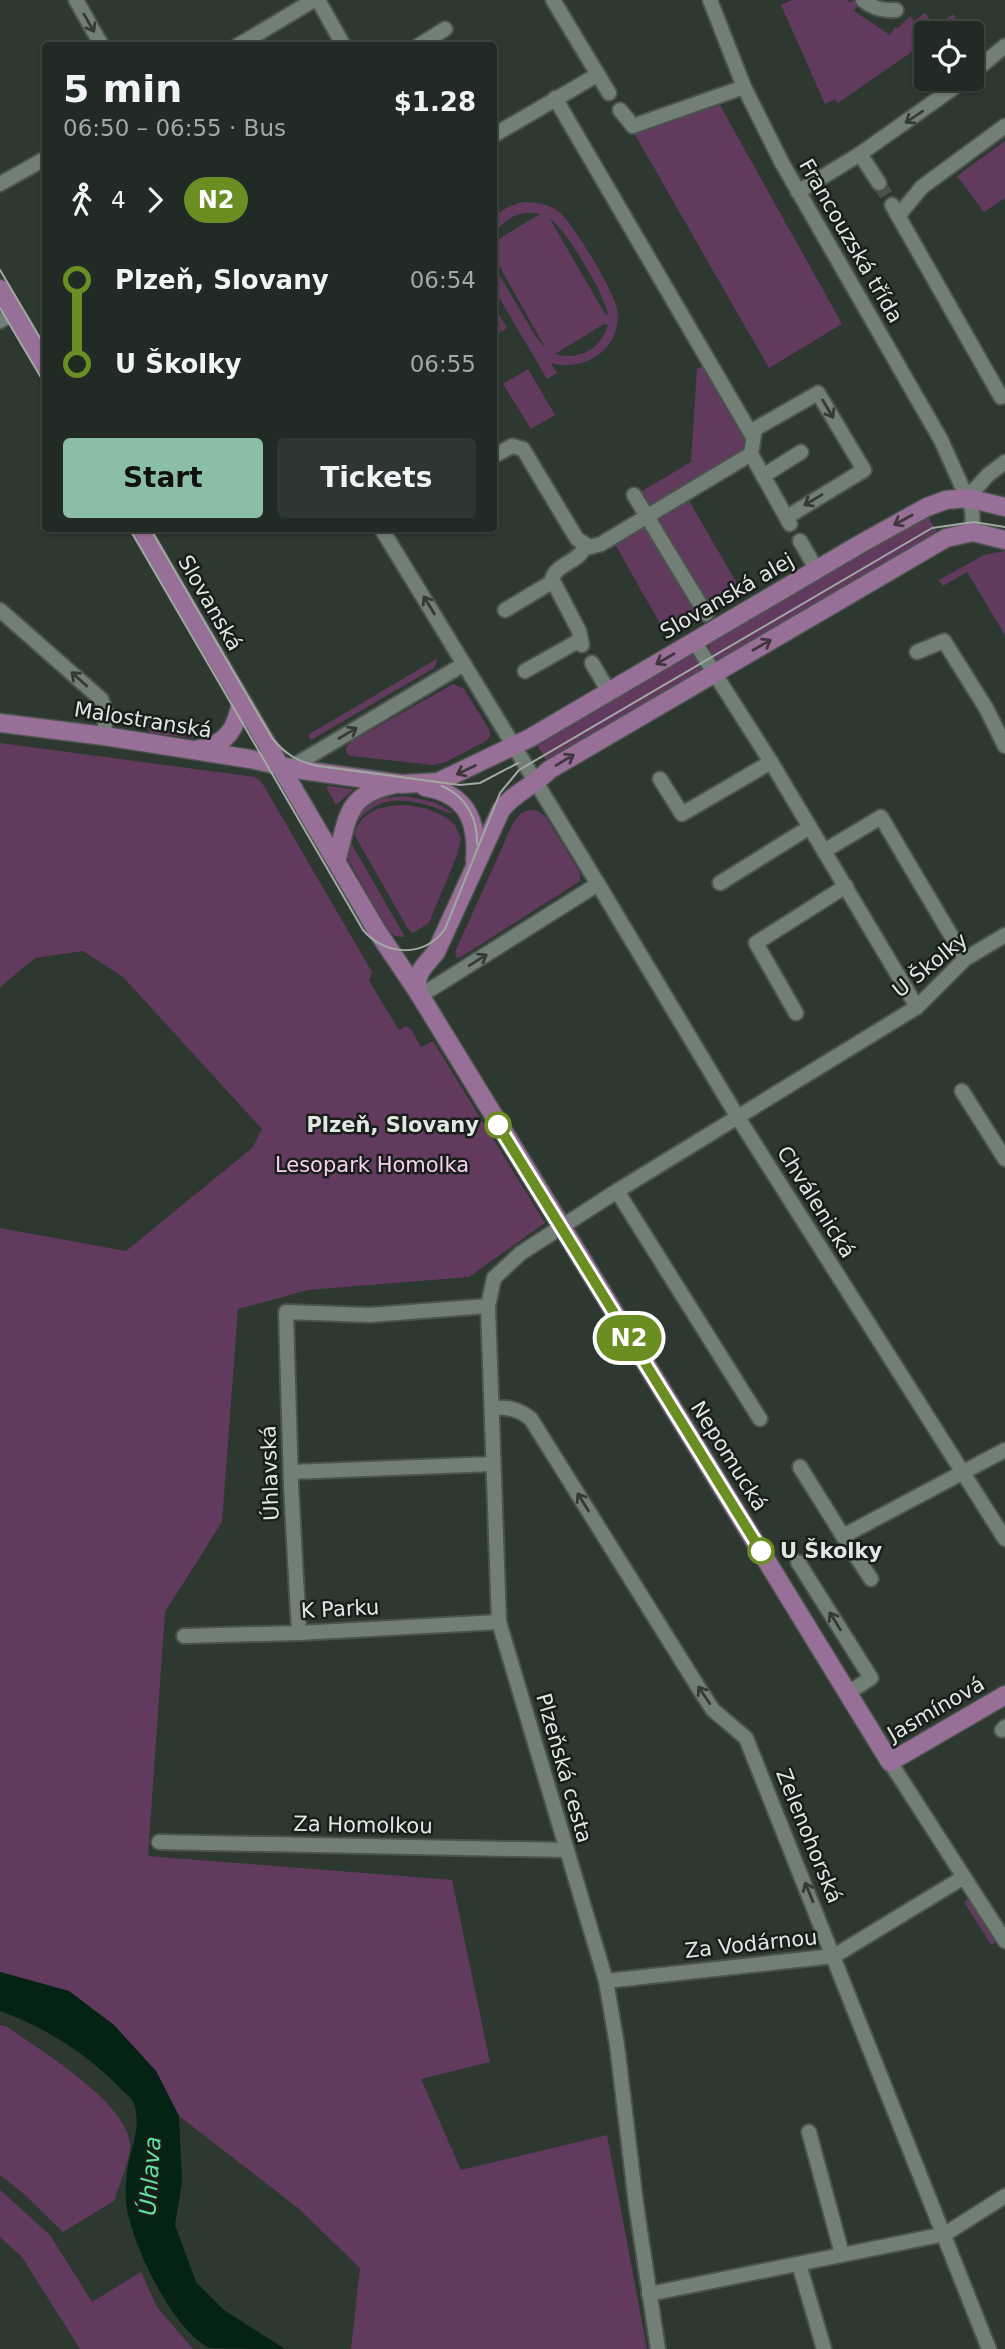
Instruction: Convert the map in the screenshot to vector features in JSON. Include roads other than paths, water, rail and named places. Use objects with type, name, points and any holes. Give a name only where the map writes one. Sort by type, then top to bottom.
[{"type":"main road","points":[[0,289],[7,317],[42,362]]},
{"type":"main road","name":"Slovanská alej","points":[[409,784],[438,782],[514,747],[927,507],[946,500],[967,498],[1005,507]]},
{"type":"main road","name":"Slovanská","points":[[141,532],[241,701],[284,766],[336,861]]},
{"type":"main road","points":[[419,994],[416,983],[418,973],[436,952],[505,804],[536,783],[548,770],[930,547],[956,534],[972,532],[1005,540]]},
{"type":"main road","points":[[185,749],[206,748],[225,739],[237,723],[241,701]]},
{"type":"main road","name":"Malostranská","points":[[0,723],[104,736],[409,784]]},
{"type":"main road","points":[[429,959],[415,964],[396,960],[336,861],[342,832],[352,808],[363,796],[377,788],[409,784],[447,793],[465,808],[472,822],[475,837],[473,871]]},
{"type":"main road","name":"Nepomucká","points":[[396,960],[890,1762]]},
{"type":"main road","name":"Jasmínová","points":[[890,1762],[1003,1702]]},
{"type":"street","points":[[76,0],[100,42]]},
{"type":"street","points":[[244,42],[316,0],[342,42]]},
{"type":"street","points":[[553,0],[609,93]]},
{"type":"street","name":"Francouzská třída","points":[[710,0],[744,87],[798,192],[941,440],[967,498]]},
{"type":"street","points":[[863,0],[881,10],[896,10]]},
{"type":"street","points":[[424,42],[445,29]]},
{"type":"street","points":[[984,63],[1005,46]]},
{"type":"street","points":[[497,133],[597,75]]},
{"type":"street","points":[[620,110],[633,126],[744,87]]},
{"type":"street","points":[[798,192],[860,154],[949,91]]},
{"type":"street","points":[[555,99],[754,433],[751,454],[788,520],[864,470],[818,393],[754,433]]},
{"type":"street","points":[[1001,390],[895,210],[1005,126]]},
{"type":"street","points":[[860,154],[879,183]]},
{"type":"street","points":[[0,184],[42,160]]},
{"type":"street","points":[[497,454],[512,446],[523,449],[577,539],[585,546],[596,547],[751,454]]},
{"type":"street","points":[[763,475],[802,452]]},
{"type":"street","points":[[972,532],[973,515],[967,498],[988,475],[1005,462]]},
{"type":"street","points":[[634,495],[706,614]]},
{"type":"street","name":"Chválenická","points":[[389,532],[464,664],[737,1116],[1005,1539]]},
{"type":"street","points":[[800,541],[817,570]]},
{"type":"street","points":[[525,671],[581,643],[579,631],[552,582],[552,576],[582,554],[585,546]]},
{"type":"street","points":[[505,610],[552,582]]},
{"type":"street","points":[[0,610],[101,699],[106,712],[104,736]]},
{"type":"street","points":[[694,641],[771,762],[917,1006]]},
{"type":"street","points":[[917,652],[944,642],[986,709],[1005,746]]},
{"type":"street","points":[[592,663],[609,692]]},
{"type":"street","points":[[284,766],[464,664]]},
{"type":"street","points":[[660,779],[682,814],[771,762]]},
{"type":"street","points":[[824,851],[881,817],[965,959]]},
{"type":"street","points":[[720,883],[810,827]]},
{"type":"street","points":[[419,994],[598,884]]},
{"type":"street","points":[[796,1013],[756,943],[845,886]]},
{"type":"street","name":"U Školky","points":[[561,1227],[917,1006],[965,959],[1005,935]]},
{"type":"street","points":[[962,1091],[1005,1159]]},
{"type":"street","points":[[617,1191],[760,1419]]},
{"type":"street","name":"Plzeňská cesta","points":[[561,1227],[521,1253],[494,1278],[488,1306],[499,1622],[606,1981],[658,2349]]},
{"type":"street","name":"Úhlavská","points":[[299,1633],[286,1312],[370,1315],[488,1306]]},
{"type":"street","name":"Zelenohorská","points":[[492,1408],[510,1408],[531,1419],[713,1710],[746,1738],[989,2349]]},
{"type":"street","points":[[843,1536],[1005,1450]]},
{"type":"street","points":[[291,1472],[494,1464]]},
{"type":"street","points":[[800,1467],[871,1579]]},
{"type":"street","points":[[798,1562],[871,1678],[848,1693]]},
{"type":"street","name":"K Parku","points":[[184,1636],[299,1633],[499,1622]]},
{"type":"street","name":"Nepomucká","points":[[890,1762],[1005,1941]]},
{"type":"street","name":"Za Homolkou","points":[[159,1842],[566,1850]]},
{"type":"street","name":"Za Vodárnou","points":[[606,1981],[834,1956],[964,1877]]},
{"type":"street","points":[[809,2132],[842,2254]]},
{"type":"street","points":[[649,2294],[945,2234],[1005,2196]]},
{"type":"street","points":[[799,2264],[824,2349]]},
{"type":"water","name":"Úhlava","points":[[0,1972],[69,1991],[114,2025],[156,2071],[179,2116],[182,2182],[175,2225],[196,2282],[224,2310],[285,2349],[210,2348],[182,2325],[157,2287],[147,2266],[127,2209],[127,2172],[137,2121],[133,2102],[107,2075],[79,2053],[33,2025],[0,2011]]},
{"type":"tunnel","points":[[879,183],[892,205]]},
{"type":"tram line","points":[[0,270],[42,341]]},
{"type":"tram line","points":[[0,308],[42,379]]},
{"type":"tram line","points":[[131,532],[363,930],[382,945],[404,950],[426,945],[445,929],[500,793],[519,770],[932,528],[974,522],[1005,527]]},
{"type":"tram line","points":[[152,532],[272,738],[292,756],[318,766],[460,785],[480,783],[518,763]]},
{"type":"tram line","points":[[442,786],[458,796],[469,809],[473,817],[477,844]]},
{"type":"place","name":"Plzeň, Slovany","points":[[498,1125]]},
{"type":"place","name":"U Školky","points":[[761,1551]]},
{"type":"park label","name":"Lesopark Homolka","points":[[372,1165]]}]
